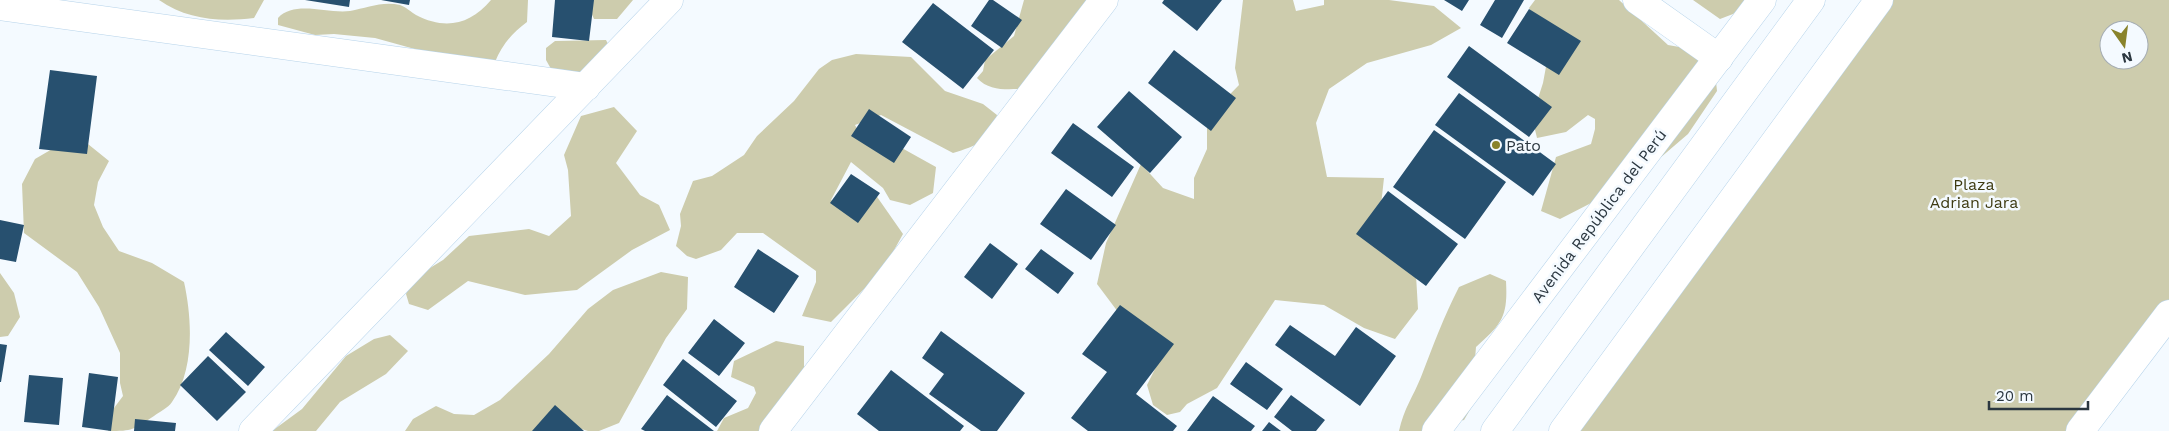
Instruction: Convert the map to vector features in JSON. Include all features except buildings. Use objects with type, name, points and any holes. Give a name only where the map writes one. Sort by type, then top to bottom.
[{"type":"main road","points":[[253,431],[669,0]]},
{"type":"main road","points":[[773,431],[1104,0]]},
{"type":"main road","points":[[1637,0],[1719,58]]},
{"type":"main road","name":"Avenida República del Perú","points":[[1436,431],[1762,0]]},
{"type":"main road","points":[[1495,431],[1811,0]]},
{"type":"main road","points":[[1563,431],[1879,0]]},
{"type":"main road","points":[[0,6],[586,87]]},
{"type":"main road","points":[[2080,431],[2169,314]]},
{"type":"green space","points":[[159,0],[264,0],[254,18],[229,20],[193,16],[170,7]]},
{"type":"green space","points":[[491,0],[528,0],[527,22],[508,40],[495,62],[440,56],[375,38],[334,34],[315,35],[278,25],[278,18],[293,10],[350,11],[387,4],[400,5],[427,20],[447,23],[457,22],[466,20],[474,15]]},
{"type":"green space","points":[[590,0],[633,0],[617,19],[594,19],[590,10]]},
{"type":"green space","points":[[1024,0],[1098,0],[1025,89],[999,89],[987,86],[977,78],[983,71],[985,60],[1014,36]]},
{"type":"green space","points":[[1243,0],[1293,0],[1296,11],[1324,5],[1324,0],[1389,0],[1434,6],[1461,28],[1431,45],[1367,63],[1329,89],[1316,123],[1327,177],[1384,178],[1380,214],[1416,275],[1418,309],[1395,339],[1364,328],[1324,305],[1275,300],[1217,388],[1187,404],[1180,412],[1167,415],[1153,405],[1147,385],[1161,357],[1124,320],[1097,284],[1106,243],[1141,164],[1163,188],[1194,199],[1194,178],[1207,149],[1207,118],[1239,85],[1235,68]]},
{"type":"green space","points":[[1535,0],[1619,0],[1668,45],[1713,53],[1717,91],[1688,134],[1632,182],[1560,219],[1541,211],[1556,157],[1591,144],[1595,129],[1595,119],[1588,115],[1566,132],[1537,138],[1532,117],[1543,83],[1550,45],[1529,8]]},
{"type":"green space","points":[[1693,0],[1753,0],[1733,14],[1720,19]]},
{"type":"green space","name":"Plaza Adrian Jara","points":[[1891,0],[2169,0],[2169,304],[2072,431],[1578,431]]},
{"type":"green space","points":[[606,40],[614,56],[576,74],[555,76],[546,60],[546,48],[555,41]]},
{"type":"green space","points":[[856,54],[911,57],[945,91],[983,104],[997,115],[995,124],[987,137],[976,145],[953,153],[881,115],[855,125],[865,144],[900,147],[936,167],[933,193],[910,205],[890,200],[883,188],[851,162],[831,200],[852,212],[873,191],[903,234],[883,270],[831,322],[802,316],[816,282],[816,271],[763,233],[737,233],[721,250],[696,259],[687,256],[676,246],[681,226],[680,214],[693,181],[712,176],[744,155],[757,136],[794,101],[819,69],[832,60]]},
{"type":"green space","points":[[614,107],[637,131],[616,163],[640,195],[659,205],[670,230],[632,250],[577,290],[525,295],[468,281],[428,310],[409,304],[406,294],[412,279],[443,260],[469,236],[529,229],[549,236],[571,216],[568,170],[564,155],[581,116]]},
{"type":"green space","points":[[83,140],[109,161],[98,182],[94,205],[103,227],[119,251],[152,263],[184,282],[187,296],[190,344],[185,375],[179,389],[168,406],[132,429],[123,431],[108,431],[111,412],[123,396],[120,383],[120,353],[99,307],[77,272],[24,233],[22,184],[35,159],[59,145]]},
{"type":"green space","points":[[661,272],[688,277],[687,309],[666,338],[619,423],[599,431],[588,431],[571,426],[537,431],[405,431],[413,419],[436,406],[454,414],[474,415],[500,400],[549,354],[588,309],[613,290]]},
{"type":"green space","points":[[0,273],[14,293],[20,317],[8,336],[0,337]]},
{"type":"green space","points":[[1490,274],[1506,281],[1506,303],[1497,326],[1476,347],[1471,408],[1464,420],[1432,427],[1429,431],[1399,431],[1406,409],[1459,287]]},
{"type":"green space","points":[[390,335],[408,351],[386,374],[340,402],[316,431],[272,431],[302,409],[346,356],[374,339]]},
{"type":"green space","points":[[776,341],[804,346],[804,375],[769,431],[717,431],[724,418],[748,408],[756,393],[754,387],[731,377],[734,361]]},
{"type":"place","name":"Pato","points":[[1496,145]]}]
